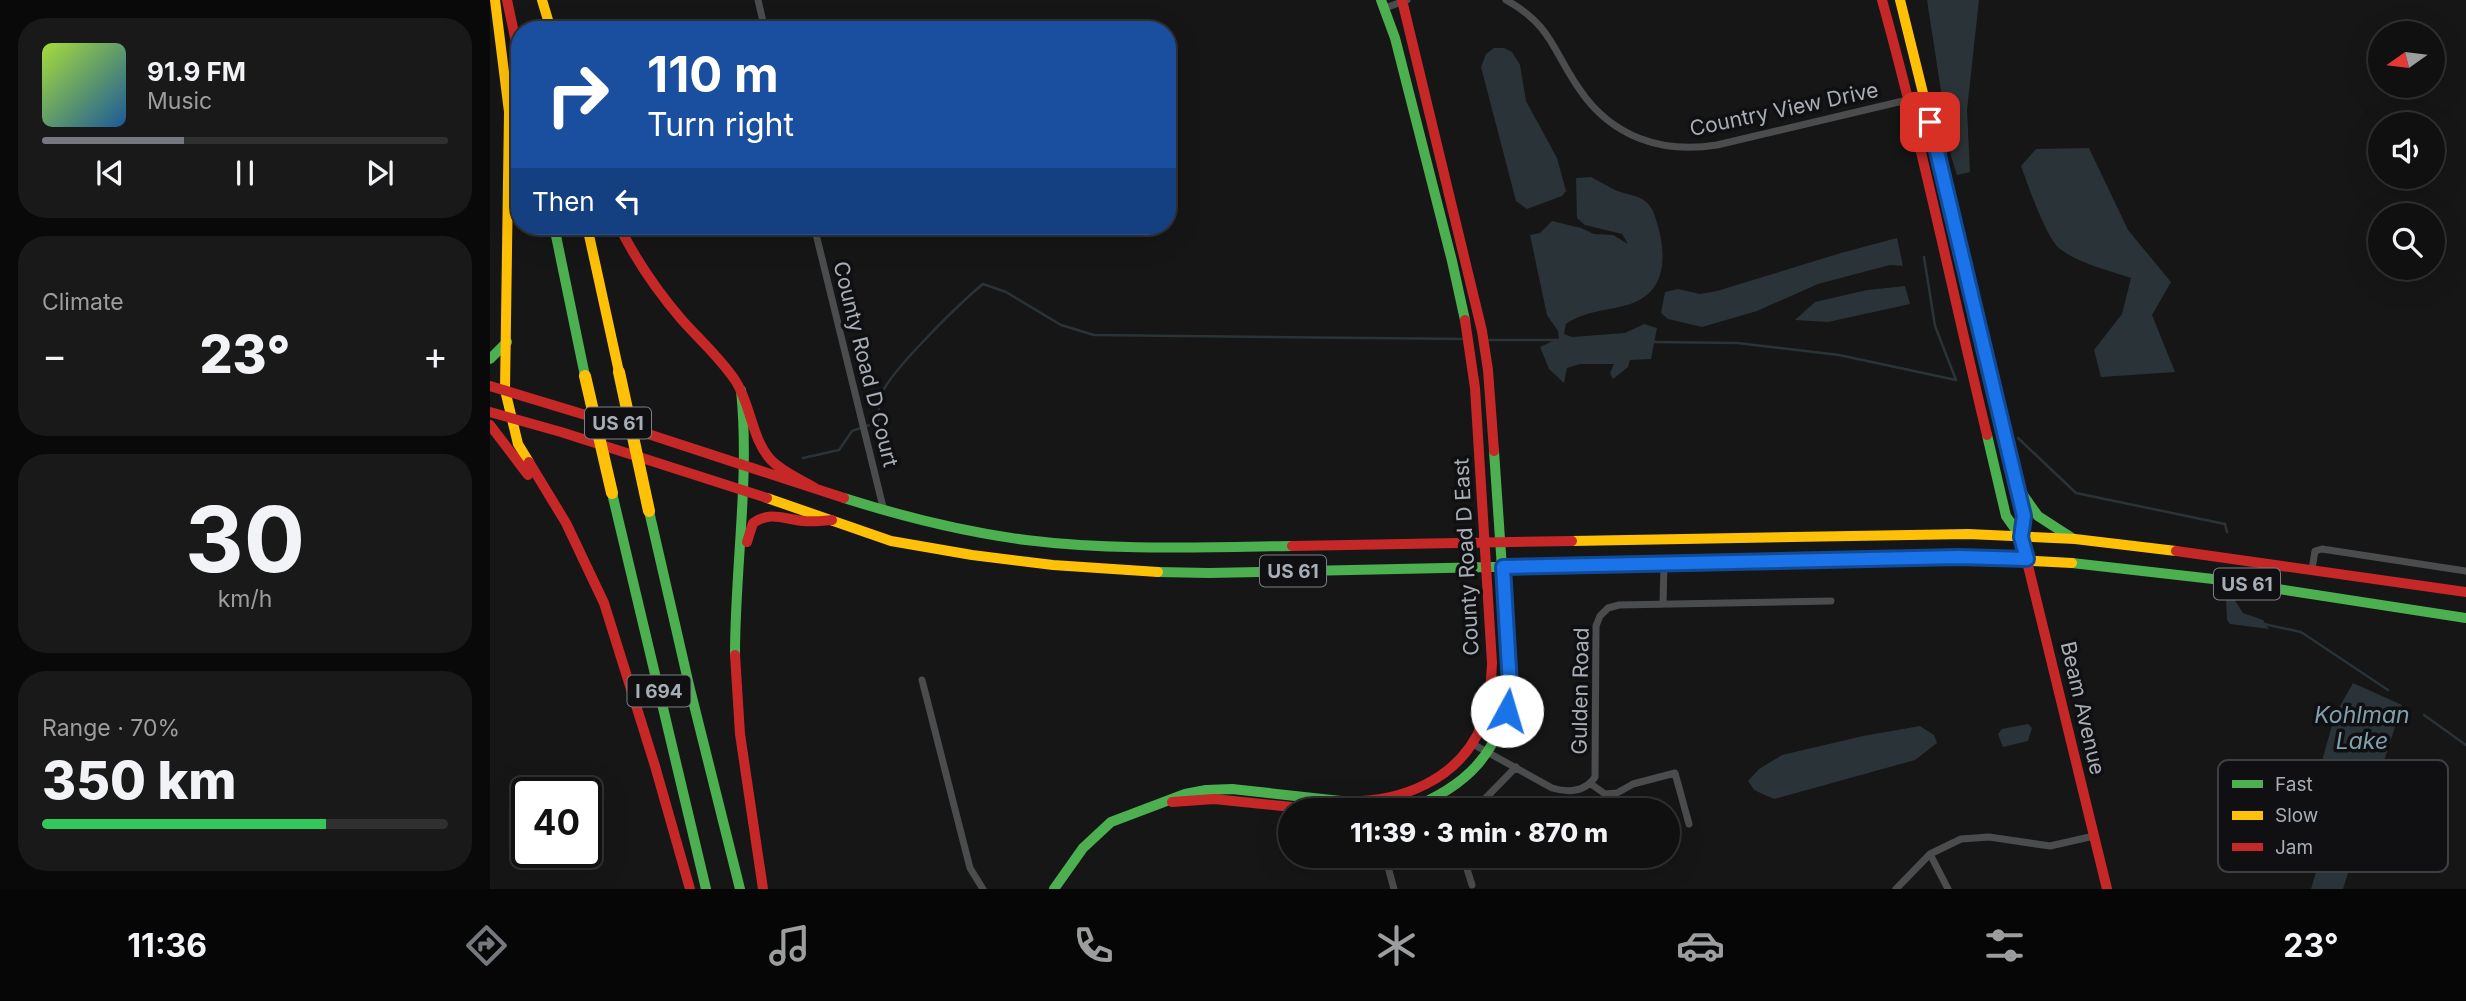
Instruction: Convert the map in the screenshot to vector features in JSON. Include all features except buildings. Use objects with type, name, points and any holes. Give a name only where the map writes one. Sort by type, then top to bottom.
[{"type":"main road","points":[[495,0],[509,113],[505,390],[519,444],[588,566],[614,631],[690,889]]},
{"type":"main road","points":[[507,0],[511,21]]},
{"type":"main road","points":[[540,0],[544,21]]},
{"type":"main road","points":[[540,0],[548,21]]},
{"type":"main road","name":"County Road D East","points":[[1404,0],[1482,331],[1488,370],[1510,698],[1502,726],[1477,768],[1461,783],[1436,798]]},
{"type":"main road","name":"Beam Avenue","points":[[1882,0],[1909,100],[2006,516],[2021,537],[2027,559],[2107,889]]},
{"type":"main road","name":"Beam Avenue","points":[[1900,0],[1981,328],[2024,516],[2021,537]]},
{"type":"main road","name":"County Road D East","points":[[1383,4],[1452,261],[1465,321],[1475,388],[1492,663],[1489,701],[1478,733],[1462,758],[1440,777],[1395,798]]},
{"type":"main road","name":"I 694","points":[[556,235],[585,376],[706,889]]},
{"type":"main road","name":"I 694","points":[[589,235],[689,685],[740,889]]},
{"type":"main road","points":[[623,235],[637,262],[681,319],[722,362],[741,390],[766,453],[779,469],[798,476],[815,488]]},
{"type":"main road","points":[[490,359],[507,342]]},
{"type":"main road","name":"US 61","points":[[490,386],[613,421],[884,511],[952,528],[1004,537],[1107,547],[1161,548],[1968,534],[2075,539],[2203,554],[2466,592]]},
{"type":"main road","points":[[741,390],[746,425],[746,491],[735,640],[736,712],[763,889]]},
{"type":"main road","name":"US 61","points":[[490,412],[907,544],[972,555],[1100,569],[1209,573],[1959,557],[2027,559],[2226,581],[2466,618]]},
{"type":"main road","points":[[490,425],[534,482],[588,566]]},
{"type":"main road","points":[[2016,485],[2038,516],[2050,526],[2075,539]]},
{"type":"main road","points":[[738,583],[749,533],[759,517],[773,515],[805,521],[832,520]]},
{"type":"main road","name":"County Road D East","points":[[1054,889],[1090,840],[1119,817],[1185,793],[1213,789],[1237,789],[1278,800]]},
{"type":"street","points":[[758,0],[763,21]]},
{"type":"street","points":[[1383,4],[1404,0]]},
{"type":"street","name":"Country View Drive","points":[[1506,0],[1540,24],[1554,43],[1578,89],[1595,110],[1626,133],[1656,145],[1697,149],[1924,96]]},
{"type":"street","name":"County Road D Court","points":[[816,235],[884,511]]},
{"type":"street","points":[[2312,569],[2315,551],[2322,549],[2466,571]]},
{"type":"street","points":[[1663,603],[1664,564]]},
{"type":"street","name":"Gulden Road","points":[[1471,743],[1552,788],[1565,792],[1576,791],[1591,784],[1595,776],[1596,626],[1600,616],[1608,608],[1663,603],[1831,601]]},
{"type":"street","points":[[922,680],[970,868],[983,889]]},
{"type":"street","points":[[1486,798],[1516,767]]},
{"type":"street","points":[[1591,784],[1605,794],[1617,793],[1633,784],[1675,772],[1689,824]]},
{"type":"street","points":[[1605,794],[1606,798]]},
{"type":"street","points":[[1896,889],[1930,854],[1946,845],[1976,837],[2050,846],[2094,836]]},
{"type":"street","points":[[1930,854],[1948,889]]},
{"type":"street","points":[[1388,868],[1394,889]]},
{"type":"street","points":[[1467,868],[1472,885]]},
{"type":"water","points":[[1927,0],[1979,0],[1967,110],[1970,172],[1957,175],[1951,156]]},
{"type":"water","points":[[1494,48],[1504,48],[1512,52],[1520,65],[1526,101],[1557,158],[1566,191],[1562,196],[1527,209],[1516,201],[1481,67],[1486,54]]},
{"type":"water","points":[[2089,148],[2128,230],[2171,282],[2152,315],[2175,372],[2101,377],[2094,350],[2122,314],[2131,278],[2085,263],[2060,249],[2043,223],[2021,166],[2036,149]]},
{"type":"water","points":[[1591,177],[1615,190],[1642,199],[1651,207],[1661,241],[1661,272],[1652,290],[1644,298],[1625,306],[1573,319],[1566,324],[1564,334],[1572,337],[1625,333],[1644,324],[1657,328],[1651,359],[1630,360],[1628,367],[1613,379],[1610,373],[1614,364],[1580,364],[1567,368],[1564,383],[1549,369],[1540,347],[1559,338],[1558,331],[1547,315],[1530,235],[1540,233],[1552,221],[1594,234],[1613,235],[1628,244],[1622,234],[1585,225],[1577,218],[1576,178]]},
{"type":"water","points":[[1897,238],[1903,266],[1890,265],[1818,284],[1757,311],[1702,327],[1668,319],[1661,313],[1665,292],[1678,289],[1700,294],[1717,291]]},
{"type":"water","points":[[1905,286],[1910,304],[1828,322],[1795,320],[1815,302],[1867,290]]},
{"type":"water","points":[[2226,597],[2234,599],[2243,613],[2263,620],[2269,629],[2230,624],[2227,620]]},
{"type":"water","name":"Kohlman Lake","points":[[2353,683],[2402,705],[2384,760],[2322,760],[2335,715]]},
{"type":"water","points":[[2028,724],[2032,728],[2028,741],[2003,747],[1998,734],[2002,729]]},
{"type":"water","points":[[1920,726],[1934,735],[1937,743],[1915,760],[1774,799],[1754,790],[1748,781],[1759,769],[1782,755]]},
{"type":"water","points":[[2316,872],[2348,872],[2343,889],[2311,889]]},
{"type":"waterway","points":[[1946,154],[1947,125]]},
{"type":"waterway","points":[[1924,257],[1935,326],[1956,380]]},
{"type":"waterway","points":[[803,458],[839,450],[852,431],[878,422],[881,395],[887,384],[943,321],[983,284],[1006,292],[1061,325],[1094,335],[1465,339]]},
{"type":"waterway","points":[[1485,340],[1556,340]]},
{"type":"waterway","points":[[1653,342],[1737,343],[1839,355],[1956,380]]},
{"type":"waterway","points":[[2018,438],[2076,493],[2225,524],[2227,532]]},
{"type":"waterway","name":"Kohlman Lake","points":[[2264,624],[2301,632],[2388,690]]},
{"type":"waterway","points":[[2424,715],[2466,745]]},
{"type":"traffic: fast","points":[[1381,0],[1395,38],[1465,320]]},
{"type":"traffic: fast","points":[[556,235],[585,376]]},
{"type":"traffic: fast","points":[[490,359],[507,342]]},
{"type":"traffic: fast","points":[[735,655],[744,456],[741,390]]},
{"type":"traffic: fast","points":[[1987,435],[2006,516],[2021,537]]},
{"type":"traffic: fast","points":[[1433,798],[1464,778],[1478,764],[1490,748],[1506,709],[1510,686],[1494,451]]},
{"type":"traffic: fast","points":[[2016,485],[2038,516],[2072,538]]},
{"type":"traffic: fast","points":[[612,493],[706,889]]},
{"type":"traffic: fast","points":[[844,498],[934,523],[1026,540],[1125,547],[1292,546]]},
{"type":"traffic: fast","points":[[649,511],[740,889]]},
{"type":"traffic: fast","points":[[1158,572],[1672,563]]},
{"type":"traffic: fast","points":[[2072,563],[2213,579],[2466,618]]},
{"type":"traffic: fast","points":[[1054,889],[1083,848],[1111,822],[1185,794],[1232,789],[1314,798]]},
{"type":"traffic: slow","points":[[495,0],[509,112],[505,390],[518,444],[529,462]]},
{"type":"traffic: slow","points":[[542,0],[548,21]]},
{"type":"traffic: slow","points":[[1900,0],[1969,279]]},
{"type":"traffic: slow","points":[[589,235],[619,372]]},
{"type":"traffic: slow","points":[[619,372],[649,511]]},
{"type":"traffic: slow","points":[[585,376],[612,493]]},
{"type":"traffic: slow","points":[[767,498],[891,541],[1053,565],[1158,572]]},
{"type":"traffic: slow","points":[[1572,541],[1968,534],[2075,539],[2176,551]]},
{"type":"traffic: slow","points":[[1672,563],[1959,557],[2072,563]]},
{"type":"traffic: jam","points":[[507,0],[511,21]]},
{"type":"traffic: jam","points":[[1402,0],[1482,331],[1494,451]]},
{"type":"traffic: jam","points":[[1882,0],[1924,163],[1987,435]]},
{"type":"traffic: jam","points":[[624,235],[664,298],[735,380],[745,399],[759,441],[770,459],[786,472],[815,488]]},
{"type":"traffic: jam","points":[[1969,279],[2024,516],[2021,537],[2107,889]]},
{"type":"traffic: jam","points":[[1385,798],[1426,784],[1460,759],[1483,722],[1490,693],[1492,663],[1475,388],[1465,320]]},
{"type":"traffic: jam","points":[[490,386],[844,498]]},
{"type":"traffic: jam","points":[[490,412],[767,498]]},
{"type":"traffic: jam","points":[[490,425],[528,475]]},
{"type":"traffic: jam","points":[[529,462],[566,523],[604,603],[690,889]]},
{"type":"traffic: jam","points":[[747,542],[753,523],[765,517],[807,521],[832,520]]},
{"type":"traffic: jam","points":[[1292,546],[1572,541]]},
{"type":"traffic: jam","points":[[2176,551],[2466,592]]},
{"type":"traffic: jam","points":[[735,655],[740,734],[763,889]]},
{"type":"traffic: jam","points":[[1172,802],[1214,799],[1278,806]]},
{"type":"route","points":[[1507,711],[1510,686],[1503,567],[1959,557],[2027,559],[2021,537],[2024,516],[1930,122]]}]
